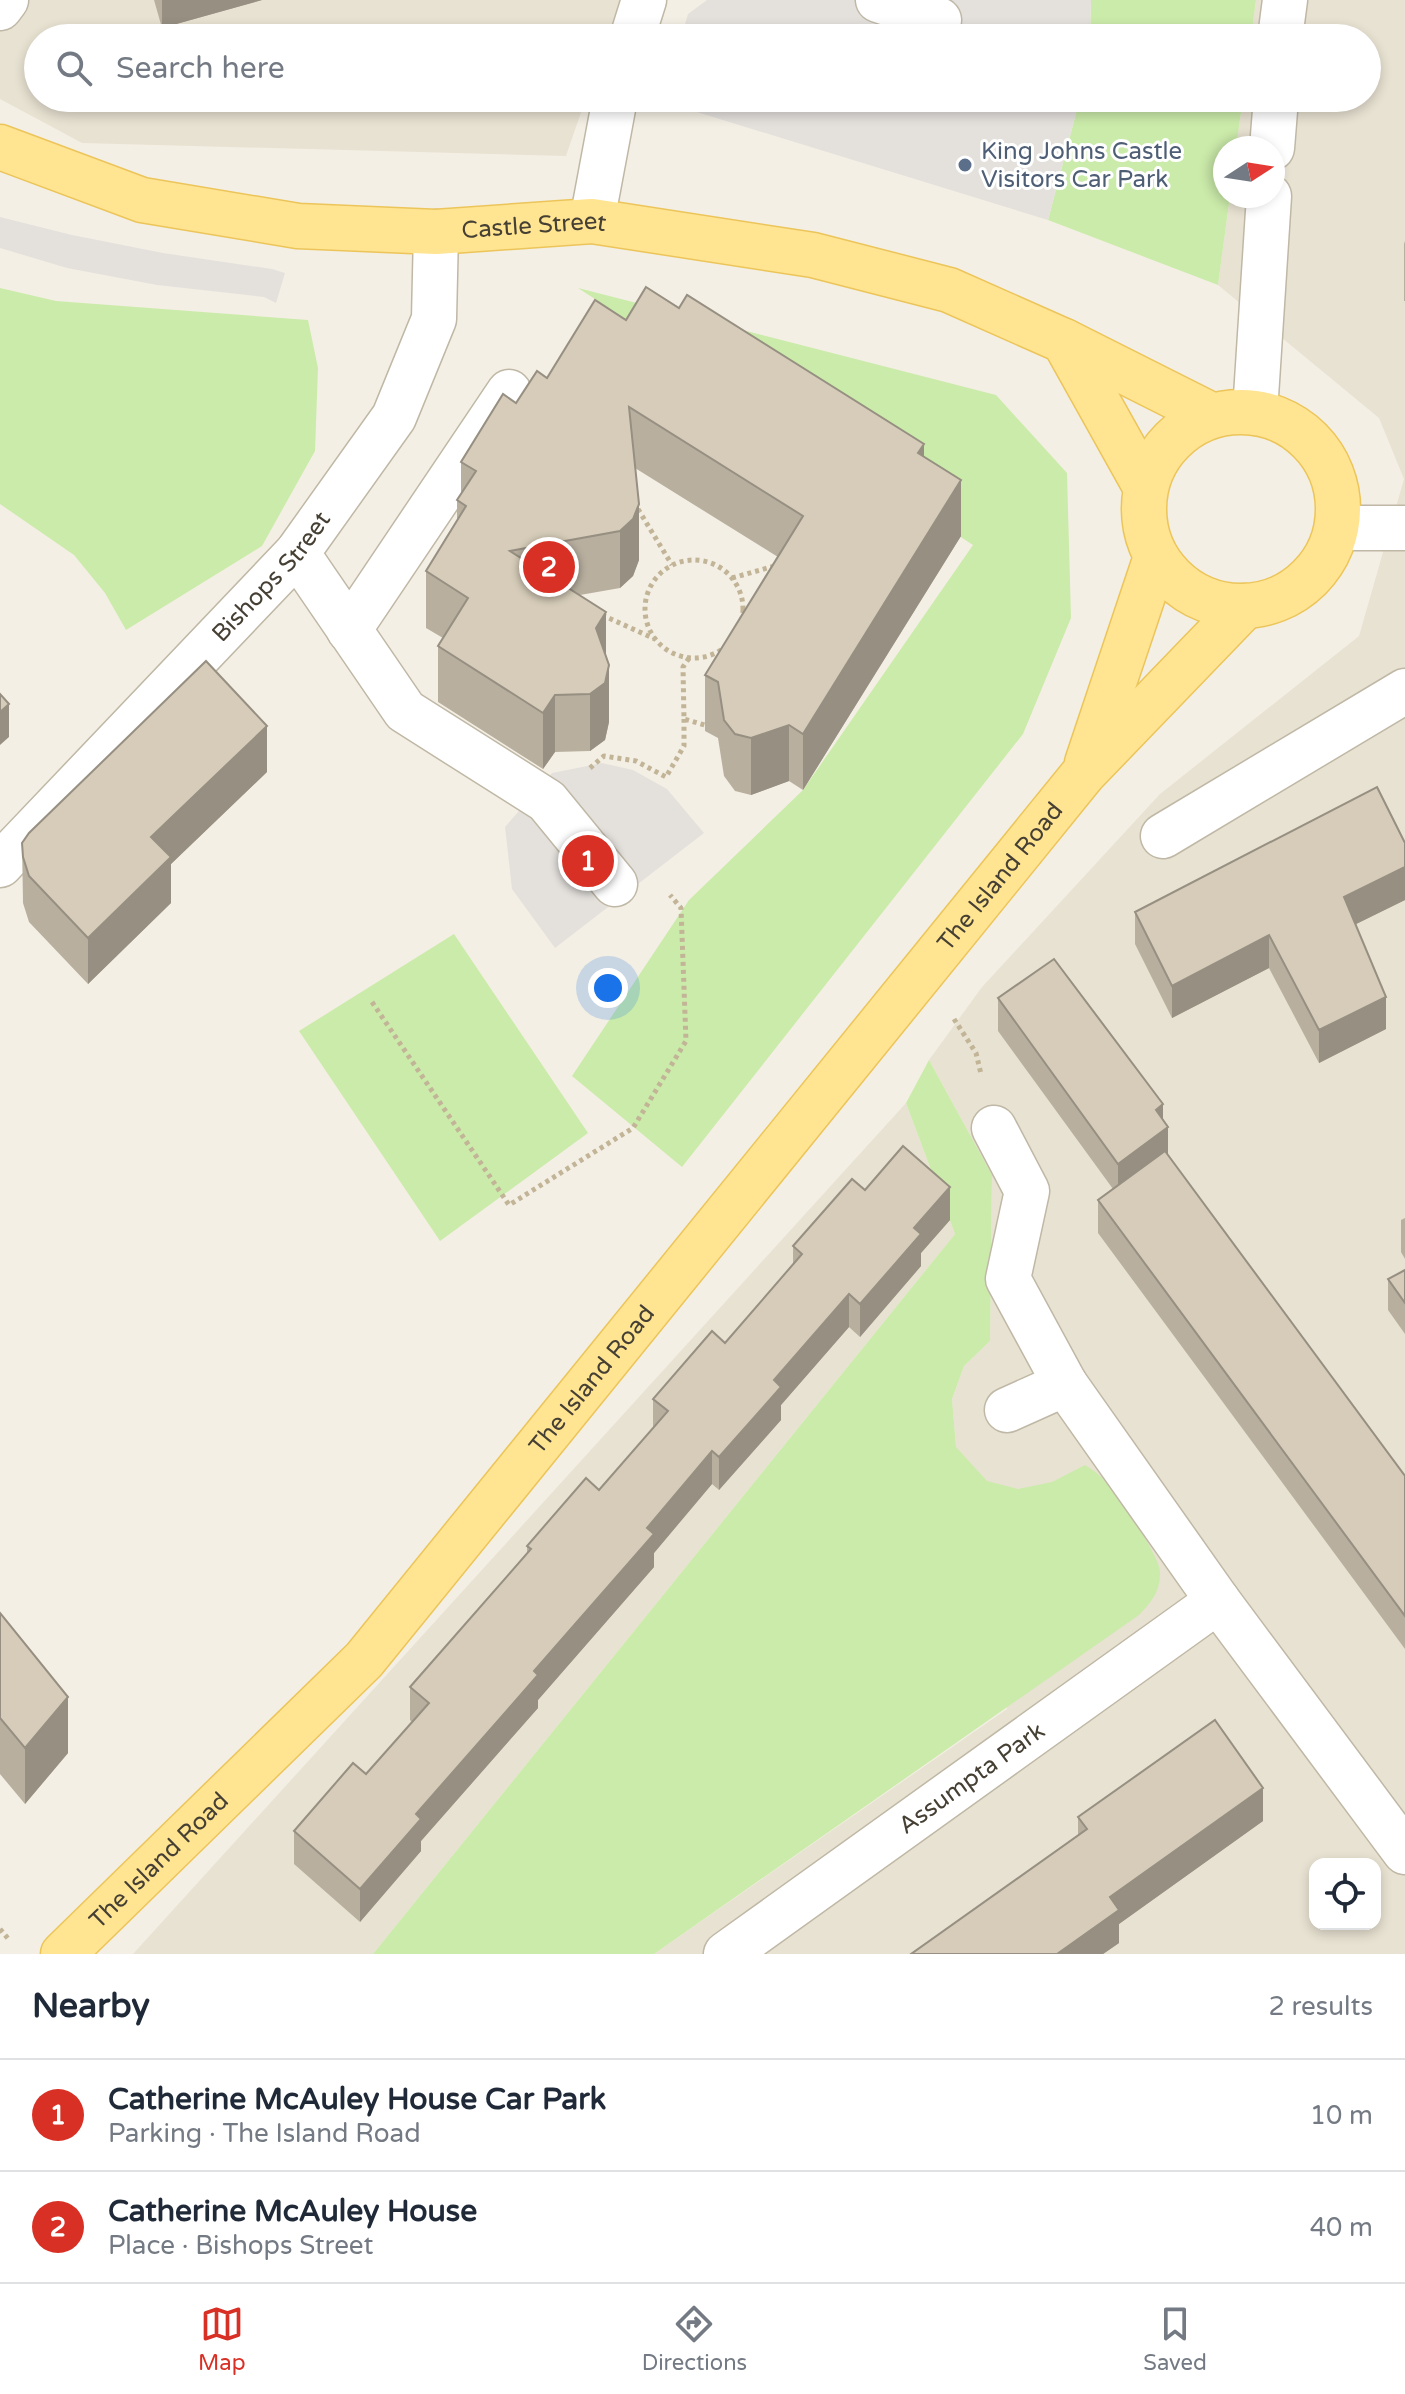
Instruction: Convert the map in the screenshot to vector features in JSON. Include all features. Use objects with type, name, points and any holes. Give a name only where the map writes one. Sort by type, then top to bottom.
[{"type":"main road","name":"Castle Street","points":[[0,147],[142,200],[298,226],[436,232],[592,221],[813,255],[949,290],[1064,341],[1211,415]]},
{"type":"main road","points":[[1064,341],[1145,486]]},
{"type":"main road","points":[[1233,411],[1255,412],[1285,421],[1310,440],[1328,466],[1337,496],[1337,528],[1325,558],[1304,583],[1276,600],[1245,606],[1218,604],[1193,594],[1172,578],[1156,557],[1146,534],[1143,510],[1145,486],[1159,455],[1182,431],[1211,415],[1233,411]]},
{"type":"main road","points":[[1084,773],[1156,557]]},
{"type":"main road","name":"The Island Road","points":[[73,1951],[364,1660],[1084,773],[1245,606]]},
{"type":"street","points":[[0,8],[6,0]]},
{"type":"street","points":[[636,24],[644,0]]},
{"type":"street","points":[[878,0],[939,20]]},
{"type":"street","points":[[1282,24],[1285,0]]},
{"type":"street","points":[[592,221],[612,112]]},
{"type":"street","points":[[1273,136],[1275,112]]},
{"type":"street","points":[[1255,412],[1268,208]]},
{"type":"street","name":"Bishops Street","points":[[0,865],[297,553],[394,417],[434,319],[436,232]]},
{"type":"street","points":[[349,630],[509,392]]},
{"type":"street","points":[[1337,528],[1405,528]]},
{"type":"street","points":[[297,553],[405,711],[547,801],[615,884]]},
{"type":"street","points":[[1163,836],[1405,691]]},
{"type":"street","points":[[994,1128],[1027,1191],[1008,1279],[1065,1384],[1218,1601],[1405,1852]]},
{"type":"street","points":[[1007,1410],[1065,1384]]},
{"type":"street","name":"Assumpta Park","points":[[726,1954],[1218,1601]]},
{"type":"path","points":[[635,505],[672,566]]},
{"type":"path","points":[[588,608],[656,639],[671,652],[689,658],[708,656],[725,647],[738,633],[743,614],[742,595],[732,578],[718,566],[700,560],[680,561],[672,566],[651,584],[645,603],[647,622],[656,639]]},
{"type":"path","points":[[732,578],[788,563]]},
{"type":"path","points":[[547,801],[604,756],[636,761],[666,777],[684,746],[683,667],[689,658]]},
{"type":"path","points":[[684,719],[708,726]]},
{"type":"path","points":[[372,1002],[509,1205],[633,1128],[686,1041],[681,908],[645,863],[615,884]]},
{"type":"path","points":[[923,971],[976,1053],[994,1128]]},
{"type":"shaded area","points":[[0,0],[620,0],[612,24],[24,24],[24,112],[0,99]]},
{"type":"shaded area","points":[[707,0],[1091,0],[1090,24],[685,24],[688,14]]},
{"type":"shaded area","points":[[1256,0],[1405,0],[1405,1954],[654,1954],[1007,1709],[956,1447],[952,1399],[964,1366],[990,1341],[992,1175],[929,1060],[982,987],[1160,794],[1359,636],[1404,479],[1379,418],[1218,285],[1228,208],[1285,208],[1285,136],[1238,136],[1241,112],[1381,112],[1381,24],[1253,24]]},
{"type":"shaded area","points":[[24,112],[581,112],[566,156],[82,143]]},
{"type":"shaded area","name":"King Johns Castle Visitors Car Park","points":[[697,112],[1076,112],[1048,220]]},
{"type":"shaded area","points":[[0,217],[163,253],[285,273],[276,303],[264,297],[157,285],[67,268],[0,248]]},
{"type":"shaded area","points":[[602,763],[633,770],[667,789],[704,833],[555,948],[512,889],[505,827],[552,773]]},
{"type":"shaded area","points":[[906,1103],[955,1234],[373,1954],[133,1954]]},
{"type":"green space","points":[[1091,0],[1256,0],[1253,24],[1090,24]]},
{"type":"green space","points":[[1076,112],[1241,112],[1238,136],[1213,136],[1213,208],[1228,208],[1218,285],[1048,220]]},
{"type":"green space","points":[[0,288],[56,301],[308,320],[318,368],[315,451],[262,546],[126,630],[105,593],[74,555],[0,504]]},
{"type":"green space","points":[[578,288],[996,395],[1067,473],[1071,618],[1023,734],[682,1167],[572,1076],[689,900],[803,790],[973,545]]},
{"type":"green space","points":[[454,934],[588,1133],[440,1241],[299,1031]]},
{"type":"green space","points":[[929,1060],[992,1175],[990,1341],[964,1366],[952,1399],[956,1447],[987,1481],[1018,1489],[1052,1482],[1085,1465],[1095,1472],[1125,1507],[1157,1562],[1159,1584],[1152,1600],[1139,1615],[654,1954],[373,1954],[955,1234],[906,1103]]},
{"type":"building","points":[[646,287],[679,308],[687,295],[924,444],[918,453],[961,480],[803,734],[789,725],[751,738],[735,734],[724,720],[718,682],[705,675],[803,516],[629,407],[639,504],[633,519],[620,531],[510,551],[606,612],[596,628],[609,665],[605,683],[590,694],[555,695],[543,713],[438,646],[468,598],[426,571],[466,506],[457,500],[476,471],[461,462],[503,394],[516,403],[537,371],[547,378],[595,300],[626,320]]},
{"type":"building","points":[[206,661],[267,726],[151,837],[171,857],[88,938],[29,876],[22,843]]},
{"type":"building","points":[[0,694],[9,704],[0,712]]},
{"type":"building","points":[[1377,787],[1405,843],[1405,867],[1344,897],[1386,997],[1319,1030],[1269,935],[1172,986],[1135,912]]},
{"type":"building","points":[[1054,959],[1163,1104],[1156,1110],[1168,1127],[1118,1164],[998,998]]},
{"type":"building","points":[[903,1146],[950,1187],[914,1228],[921,1234],[860,1304],[849,1294],[774,1380],[781,1387],[719,1457],[712,1451],[647,1528],[654,1534],[534,1671],[538,1675],[416,1814],[421,1819],[360,1889],[294,1831],[353,1763],[366,1774],[429,1703],[410,1687],[531,1549],[527,1546],[586,1478],[599,1490],[668,1411],[653,1399],[712,1331],[725,1343],[802,1254],[793,1246],[852,1179],[865,1190]]},
{"type":"building","points":[[1165,1151],[1405,1476],[1405,1616],[1098,1200]]},
{"type":"building","points":[[1405,1270],[1405,1303],[1388,1279]]},
{"type":"building","points":[[0,1613],[68,1697],[25,1748],[0,1718]]},
{"type":"building","points":[[1215,1720],[1263,1788],[1110,1897],[1119,1910],[1057,1954],[911,1954],[1087,1829],[1078,1817]]},
{"type":"place","name":"King Johns Castle Visitors Car Park","points":[[965,165]]},
{"type":"place","name":"Catherine McAuley House","points":[[549,567]]},
{"type":"place","name":"Catherine McAuley House Car Park","points":[[588,861]]}]
